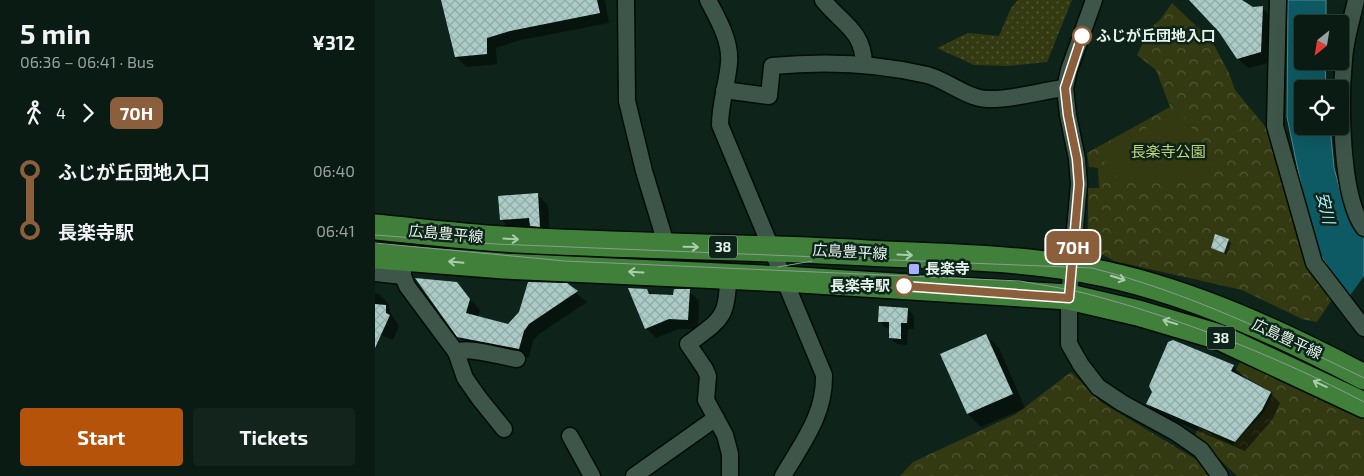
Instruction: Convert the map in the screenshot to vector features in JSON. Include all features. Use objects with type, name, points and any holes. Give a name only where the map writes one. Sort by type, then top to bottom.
[{"type":"main road","name":"広島豊平線","points":[[375,227],[500,239],[663,246],[771,248],[972,258],[1071,267],[1109,275],[1216,307],[1316,352],[1364,377]]},
{"type":"main road","name":"広島豊平線","points":[[375,256],[403,267],[504,266],[729,276],[1069,298],[1138,313],[1219,337],[1364,405]]},
{"type":"street","points":[[626,0],[627,101],[644,172],[664,237],[663,246]]},
{"type":"street","points":[[708,0],[726,39],[729,61],[720,106],[721,125],[824,375],[824,393],[820,411],[783,476]]},
{"type":"street","points":[[823,0],[856,34],[863,50],[864,64]]},
{"type":"street","points":[[1094,0],[1069,70],[1065,88],[1068,115],[1077,159],[1079,184],[1069,298],[1069,344],[1081,365],[1098,387],[1122,404],[1175,432],[1201,450],[1220,476]]},
{"type":"street","points":[[1278,0],[1275,126],[1315,263],[1364,328]]},
{"type":"street","points":[[1356,0],[1344,58],[1342,101],[1348,183],[1352,205],[1364,228]]},
{"type":"street","points":[[723,90],[769,96],[772,66],[799,64],[864,64],[927,75],[945,80],[969,94],[984,99],[1013,98],[1065,88]]},
{"type":"street","points":[[375,273],[403,267],[440,334],[456,352],[465,378],[504,429]]},
{"type":"street","points":[[729,276],[728,304],[719,320],[688,344],[708,376],[707,400],[725,435],[730,454],[730,476]]},
{"type":"street","points":[[456,352],[462,349],[471,349],[517,359]]},
{"type":"street","points":[[634,476],[716,418]]},
{"type":"street","points":[[570,436],[592,476]]},
{"type":"green space","points":[[1018,0],[1072,0],[1047,62],[1009,66],[974,65],[937,48],[968,33],[999,36],[1011,8]]},
{"type":"green space","points":[[1172,3],[1211,40],[1229,73],[1235,90],[1273,136],[1333,298],[1317,322],[1302,319],[1242,290],[1114,261],[1097,251],[1088,242],[1088,188],[1099,188],[1098,168],[1089,167],[1087,153],[1170,107],[1156,70],[1137,55],[1150,28],[1160,20]]},
{"type":"green space","name":"長楽寺公園","points":[[1179,110],[1211,156],[1210,172],[1189,182],[1138,184],[1108,173],[1102,153]]},
{"type":"green space","points":[[1240,362],[1364,419],[1364,476],[1237,476],[1195,435],[1199,427],[1233,445],[1264,412],[1273,393],[1235,371]]},
{"type":"green space","points":[[1071,372],[1101,402],[1197,460],[1209,476],[900,476],[913,462],[1016,414]]},
{"type":"water","name":"安川","points":[[1288,0],[1326,0],[1326,15],[1294,15],[1294,70],[1325,70],[1326,80],[1294,80],[1294,135],[1331,135],[1334,168],[1346,212],[1364,237],[1364,309],[1340,285],[1320,254],[1306,209],[1287,117]]},
{"type":"pier","points":[[1364,276],[1364,312],[1349,297]]},
{"type":"building","points":[[441,0],[597,0],[600,13],[510,31],[487,38],[487,54],[455,57]]},
{"type":"building","points":[[1189,0],[1242,0],[1253,7],[1263,6],[1261,52],[1237,59],[1219,32]]},
{"type":"building","points":[[538,193],[540,227],[530,226],[529,218],[500,220],[498,196]]},
{"type":"building","points":[[1215,234],[1229,239],[1224,253],[1211,248]]},
{"type":"building","points":[[415,278],[457,282],[470,299],[466,313],[508,324],[519,312],[528,282],[567,283],[578,291],[529,324],[524,331],[519,349],[457,337]]},
{"type":"building","points":[[628,288],[647,289],[649,294],[673,295],[674,289],[690,289],[688,320],[669,319],[645,329]]},
{"type":"building","points":[[375,304],[386,305],[386,313],[390,315],[375,348]]},
{"type":"building","points":[[879,306],[908,308],[907,323],[901,323],[901,339],[889,338],[889,322],[878,322]]},
{"type":"building","points":[[986,334],[1013,394],[967,414],[940,354]]},
{"type":"building","points":[[1173,340],[1234,365],[1231,371],[1271,392],[1262,410],[1235,442],[1146,404],[1152,392],[1149,386],[1168,342]]},
{"type":"tram line","points":[[375,235],[496,244],[1092,268],[1162,289],[1197,302],[1298,346],[1364,378]]},
{"type":"tram line","points":[[375,243],[565,261],[1020,281],[1084,293],[1191,326],[1263,354],[1364,402]]},
{"type":"tram line","points":[[778,267],[812,261]]},
{"type":"bus line","name":"70H","points":[[904,286],[1069,298],[1079,184],[1077,159],[1068,115],[1065,88],[1069,70],[1082,36]]},
{"type":"place","name":"ふじが丘団地入口","points":[[1082,36]]},
{"type":"place","name":"長楽寺","points":[[914,269]]},
{"type":"place","name":"長楽寺駅","points":[[904,286]]}]
